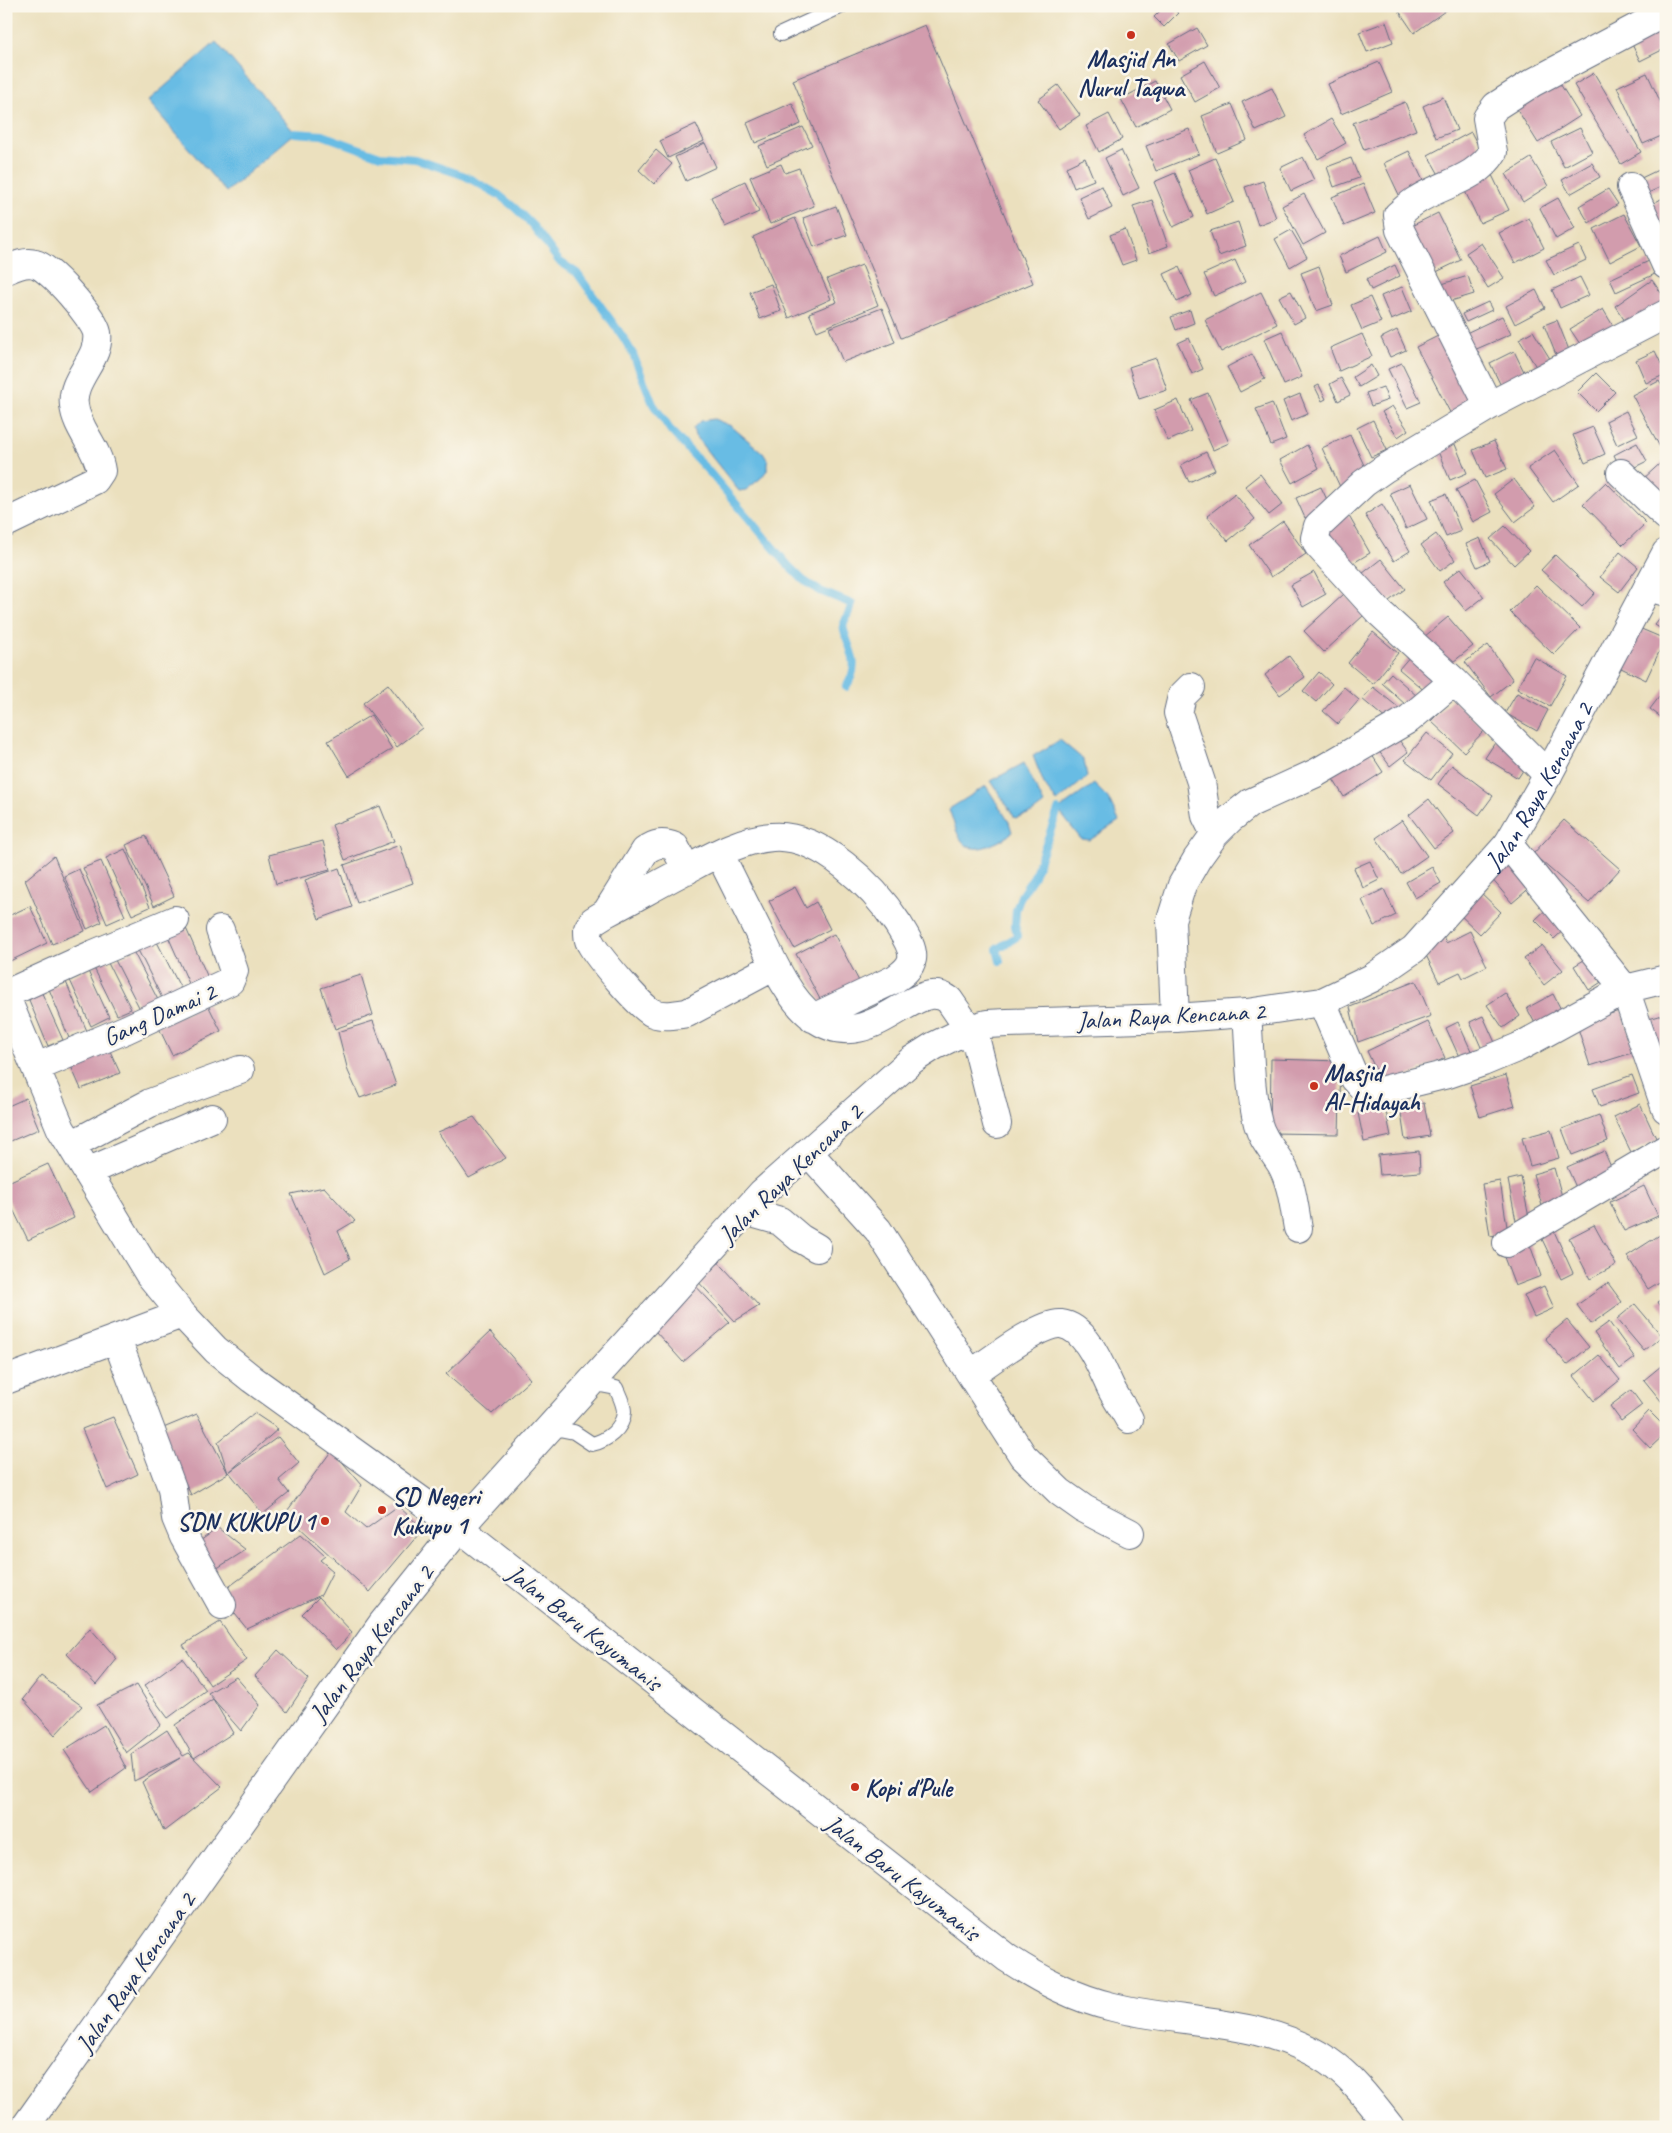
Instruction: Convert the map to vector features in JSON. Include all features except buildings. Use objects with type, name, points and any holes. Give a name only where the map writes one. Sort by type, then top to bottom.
[{"type":"street","points":[[1489,406],[1400,230],[1398,214],[1417,200],[1466,176],[1488,161],[1493,152],[1487,118],[1496,106],[1532,83],[1666,12]]},
{"type":"street","points":[[1631,187],[1666,265]]},
{"type":"street","points":[[6,270],[29,262],[44,268],[89,314],[94,324],[97,344],[78,386],[74,405],[101,472],[95,480],[6,523]]},
{"type":"street","points":[[1548,775],[1454,681],[1380,613],[1318,545],[1315,532],[1324,518],[1364,483],[1406,454],[1489,406],[1666,314]]},
{"type":"street","points":[[1621,473],[1666,516]]},
{"type":"street","name":"Jalan Raya Kencana 2","points":[[25,2127],[382,1624],[459,1528],[762,1193],[894,1074],[934,1046],[964,1031],[988,1024],[1175,1018],[1247,1013],[1322,1002],[1372,978],[1414,949],[1508,844],[1657,589],[1666,553]]},
{"type":"street","points":[[1175,1018],[1171,920],[1182,885],[1197,859],[1215,834],[1250,803],[1316,773],[1409,719],[1454,681]]},
{"type":"street","points":[[1191,687],[1182,696],[1178,713],[1201,782],[1206,816],[1215,834]]},
{"type":"street","points":[[775,966],[687,1013],[672,1016],[651,1012],[640,1004],[591,944],[588,930],[593,921],[606,913],[686,870],[738,845],[773,837],[793,839],[816,848],[837,861],[876,894],[904,932],[912,959],[907,970],[895,979],[814,1018]]},
{"type":"street","points":[[606,913],[645,851],[651,847],[659,843],[667,843],[675,847],[686,870]]},
{"type":"street","points":[[1508,844],[1625,989],[1666,1109]]},
{"type":"street","points":[[720,853],[775,966],[800,1005],[814,1018],[844,1030],[857,1030],[873,1024],[919,998],[935,995],[949,1000],[964,1031],[976,1041],[997,1124]]},
{"type":"street","points":[[6,995],[94,954],[176,920]]},
{"type":"street","name":"Gang Damai 2","points":[[37,1067],[136,1025],[230,981],[234,971],[220,930]]},
{"type":"street","points":[[1322,1002],[1355,1079],[1364,1088],[1375,1092],[1448,1074],[1483,1062],[1526,1043],[1625,989],[1666,980]]},
{"type":"street","name":"Jalan Baru Kayumanis","points":[[6,995],[61,1129],[149,1274],[182,1314],[216,1350],[252,1379],[459,1528],[1007,1958],[1046,1983],[1079,1998],[1114,2008],[1272,2034],[1303,2047],[1329,2061],[1356,2086],[1390,2127]]},
{"type":"street","points":[[1247,1013],[1254,1103],[1258,1126],[1269,1148],[1282,1166],[1292,1194],[1298,1228]]},
{"type":"street","points":[[71,1145],[150,1103],[240,1070]]},
{"type":"street","points":[[87,1172],[212,1118]]},
{"type":"street","points":[[1507,1243],[1666,1149]]},
{"type":"street","points":[[808,1152],[878,1230],[1023,1456],[1060,1492],[1084,1509],[1130,1533]]},
{"type":"street","points":[[745,1211],[780,1221],[800,1238],[816,1248]]},
{"type":"street","points":[[6,1380],[117,1340],[182,1314]]},
{"type":"street","points":[[971,1374],[1029,1335],[1047,1327],[1062,1324],[1077,1332],[1090,1346],[1129,1419]]},
{"type":"street","points":[[117,1340],[172,1488],[176,1518],[184,1537],[222,1605]]},
{"type":"lane","points":[[781,34],[842,6]]},
{"type":"lane","points":[[550,1427],[574,1432],[592,1444],[602,1442],[612,1434],[621,1424],[624,1411],[619,1394],[616,1388],[590,1383]]},
{"type":"water","points":[[216,42],[295,133],[226,192],[148,101]]},
{"type":"water","points":[[714,419],[731,426],[763,453],[768,461],[768,469],[761,478],[746,490],[739,491],[695,436],[693,428],[700,421]]},
{"type":"water","points":[[1060,740],[1084,760],[1087,777],[1057,802],[1044,784],[1033,756]]},
{"type":"water","points":[[1024,763],[1044,804],[1032,813],[1015,818],[991,781]]},
{"type":"water","points":[[1094,784],[1108,798],[1119,821],[1090,840],[1081,839],[1058,810]]},
{"type":"water","points":[[986,786],[1009,822],[1012,832],[988,846],[971,848],[965,844],[957,833],[949,809]]},
{"type":"waterway","points":[[295,133],[322,135],[380,156],[415,159],[465,176],[499,195],[533,226],[559,261],[577,273],[623,337],[633,354],[653,404],[671,431],[803,580],[820,591],[852,604],[843,626],[854,664],[851,678],[846,687]]},
{"type":"waterway","points":[[1000,961],[997,949],[1018,936],[1015,926],[1016,910],[1021,896],[1034,876],[1058,810]]},
{"type":"place","name":"Masjid An Nurul Taqwa","points":[[1131,35]]},
{"type":"place","name":"Masjid Al-Hidayah","points":[[1314,1086]]},
{"type":"place","name":"SD Negeri Kukupu 1","points":[[382,1510]]},
{"type":"place","name":"SDN KUKUPU 1","points":[[325,1521]]},
{"type":"place","name":"Kopi d'Pule","points":[[855,1787]]}]
